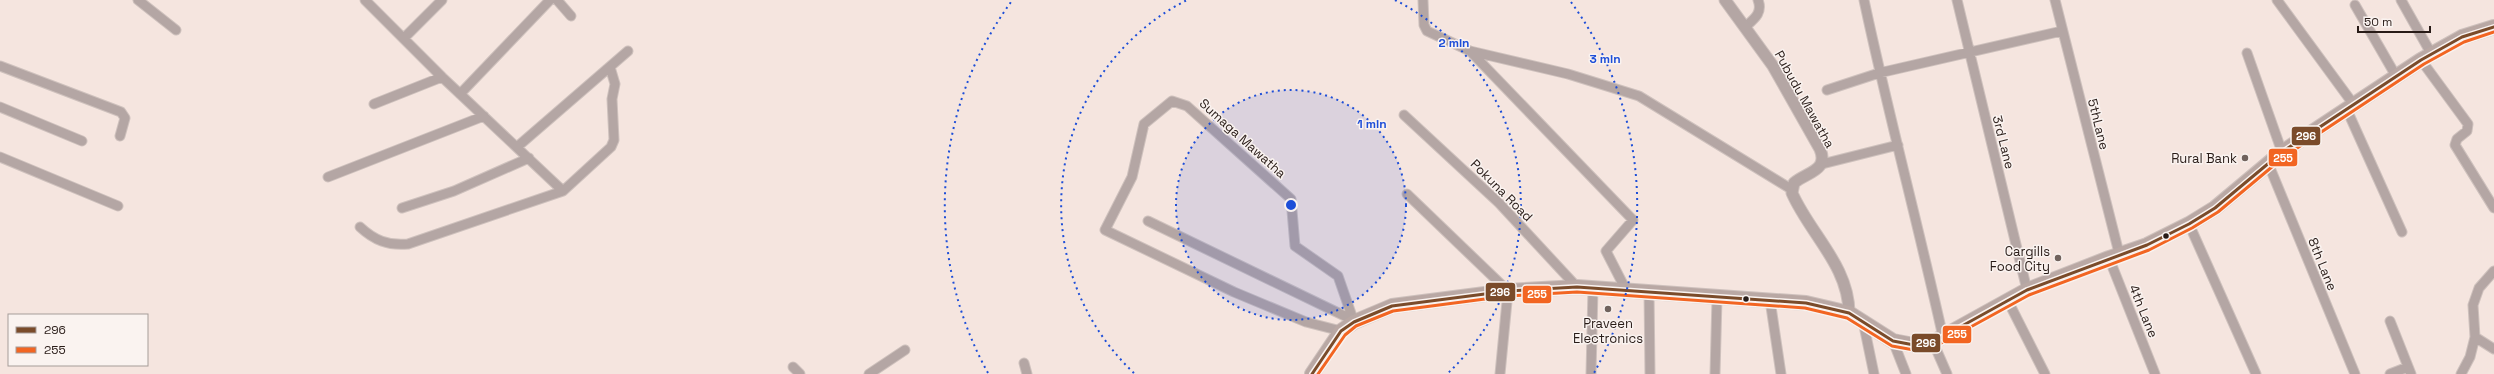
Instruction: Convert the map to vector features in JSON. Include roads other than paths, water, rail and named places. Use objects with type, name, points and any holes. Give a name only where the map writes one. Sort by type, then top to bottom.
[{"type":"main road","points":[[1312,374],[1342,331],[1353,321],[1392,306],[1508,291],[1577,287],[1648,291],[1716,298],[1806,303],[1849,313],[1893,341],[1914,345],[1938,340],[2027,290],[2114,256],[2147,245],[2189,224],[2215,208],[2282,152],[2396,76],[2462,37],[2494,27]]},
{"type":"street","points":[[138,0],[176,30]]},
{"type":"street","points":[[366,0],[442,77],[563,191]]},
{"type":"street","points":[[404,38],[442,0]]},
{"type":"street","points":[[460,94],[550,0]]},
{"type":"street","points":[[558,0],[571,16]]},
{"type":"street","points":[[1423,0],[1424,25],[1427,31],[1470,51],[1568,74],[1640,96],[1791,189],[1794,198],[1841,276],[1849,298],[1849,313]]},
{"type":"street","name":"Pubudu Mawatha","points":[[1726,0],[1773,66],[1823,155],[1822,164],[1813,173],[1797,180],[1791,189]]},
{"type":"street","points":[[1745,27],[1759,15],[1760,5],[1758,0]]},
{"type":"street","points":[[1864,0],[1879,73],[1898,145],[1938,340],[1947,374]]},
{"type":"street","name":"3rd Lane","points":[[1957,0],[2027,290]]},
{"type":"street","name":"5thLane","points":[[2055,0],[2114,256]]},
{"type":"street","points":[[2277,0],[2350,108],[2402,232]]},
{"type":"street","points":[[2401,0],[2426,57],[2468,124],[2467,131],[2457,139],[2455,145],[2494,208]]},
{"type":"street","points":[[2355,5],[2396,76]]},
{"type":"street","points":[[1827,90],[1879,73],[2062,31]]},
{"type":"street","points":[[517,147],[628,51]]},
{"type":"street","points":[[1470,51],[1633,220],[1606,251],[1626,290]]},
{"type":"street","points":[[2247,53],[2282,152]]},
{"type":"street","points":[[0,66],[121,112],[125,118],[120,136]]},
{"type":"street","points":[[360,227],[371,237],[382,242],[408,244],[563,191],[607,152],[614,140],[612,100],[615,84],[610,67]]},
{"type":"street","points":[[374,104],[442,77]]},
{"type":"street","name":"Sumaga Mawatha","points":[[1342,331],[1306,322],[1234,292],[1105,230],[1132,177],[1144,124],[1172,101],[1187,106],[1291,199],[1295,246],[1338,276],[1353,321]]},
{"type":"street","points":[[0,107],[82,141]]},
{"type":"street","name":"Pokuna Road","points":[[1404,115],[1500,203],[1577,287]]},
{"type":"street","points":[[328,177],[484,116]]},
{"type":"street","points":[[1822,164],[1898,145]]},
{"type":"street","points":[[0,157],[118,206]]},
{"type":"street","points":[[402,208],[454,190],[529,158]]},
{"type":"street","name":"8th Lane","points":[[2268,163],[2355,374]]},
{"type":"street","points":[[1407,194],[1508,291],[1500,374]]},
{"type":"street","points":[[1148,221],[1353,321]]},
{"type":"street","points":[[2189,224],[2256,374]]},
{"type":"street","name":"4th Lane","points":[[2114,256],[2155,374]]},
{"type":"street","points":[[2460,374],[2470,357],[2475,337],[2473,305],[2479,288],[2491,280],[2494,271]]},
{"type":"street","points":[[1591,374],[1593,288]]},
{"type":"street","points":[[1648,291],[1650,374]]},
{"type":"street","points":[[1715,374],[1716,298]]},
{"type":"street","points":[[1770,300],[1781,374]]},
{"type":"street","points":[[2008,301],[2045,374]]},
{"type":"street","points":[[1863,321],[1874,374]]},
{"type":"street","points":[[2390,321],[2409,370],[2390,374]]},
{"type":"street","points":[[2475,337],[2494,349]]},
{"type":"street","points":[[1893,341],[1906,374]]},
{"type":"street","points":[[869,374],[905,350]]},
{"type":"street","points":[[1024,363],[1027,374]]},
{"type":"street","points":[[793,366],[800,374]]},
{"type":"place","name":"Rural Bank","points":[[2245,158]]},
{"type":"place","name":"Cargills Food City","points":[[2058,258]]},
{"type":"place","name":"Praveen Electronics","points":[[1608,309]]}]
